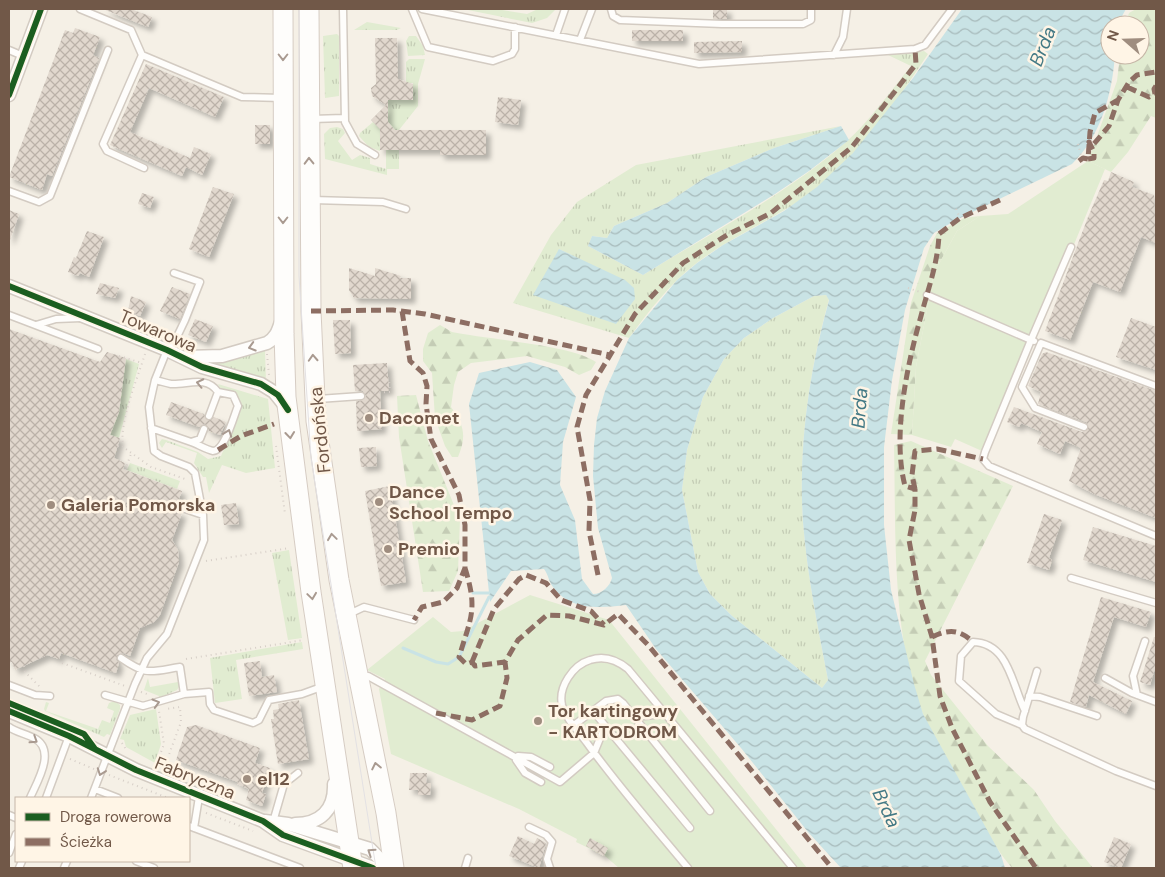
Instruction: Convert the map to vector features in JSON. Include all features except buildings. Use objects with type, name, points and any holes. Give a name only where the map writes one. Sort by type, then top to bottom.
[{"type":"main road","name":"Fordońska","points":[[283,9],[284,316],[288,410],[295,476],[353,865]]},
{"type":"main road","name":"Fordońska","points":[[309,9],[309,200],[315,399],[332,534],[357,677],[391,844],[394,868]]},
{"type":"street","points":[[9,95],[13,70],[23,56],[41,9]]},
{"type":"street","name":"Towarowa","points":[[9,286],[167,350],[202,367],[271,389]]},
{"type":"street","points":[[267,343],[273,340],[277,334],[284,316]]},
{"type":"street","name":"Towarowa","points":[[181,356],[222,356],[267,343]]},
{"type":"street","points":[[271,389],[288,410]]},
{"type":"street","name":"Fabryczna","points":[[9,711],[26,720]]},
{"type":"street","name":"Fabryczna","points":[[9,716],[26,720],[69,736],[199,797],[268,822],[288,824],[373,851],[389,868]]},
{"type":"street","points":[[288,824],[316,821],[331,806],[334,790],[334,739]]},
{"type":"street","name":"Fabryczna","points":[[268,822],[284,835],[353,865],[373,868]]},
{"type":"lane","points":[[80,9],[131,30],[142,55],[242,97],[283,98]]},
{"type":"lane","points":[[343,9],[344,118],[353,138],[363,148],[375,154]]},
{"type":"lane","points":[[412,9],[428,47],[486,61],[499,60],[512,54],[515,49],[515,27]]},
{"type":"lane","points":[[422,9],[699,64],[920,48],[952,9]]},
{"type":"lane","points":[[556,35],[565,9]]},
{"type":"lane","points":[[580,40],[592,9]]},
{"type":"lane","points":[[611,9],[615,18],[622,21],[722,24],[808,23],[811,20],[811,9]]},
{"type":"lane","points":[[834,55],[843,36],[847,9]]},
{"type":"lane","points":[[9,50],[23,56]]},
{"type":"lane","points":[[9,191],[39,202],[50,196],[108,50]]},
{"type":"lane","points":[[142,55],[103,144],[107,151],[144,168]]},
{"type":"lane","points":[[309,119],[344,118]]},
{"type":"lane","points":[[309,200],[383,202],[406,209]]},
{"type":"lane","points":[[1071,247],[984,459],[989,466],[1156,536]]},
{"type":"lane","points":[[91,797],[141,671],[147,658],[167,634],[204,540],[204,515],[195,474],[189,467],[156,453],[153,449],[150,400],[155,380],[167,350],[175,342],[200,282],[174,273]]},
{"type":"lane","points":[[928,295],[1032,340],[1156,386]]},
{"type":"lane","points":[[9,315],[98,349]]},
{"type":"lane","points":[[36,325],[56,319],[88,318]]},
{"type":"lane","points":[[1041,343],[1022,387],[1035,408],[1084,427]]},
{"type":"lane","points":[[151,428],[213,451],[218,450],[224,442],[238,406],[233,395],[218,392],[214,386],[196,380],[169,384],[155,380]]},
{"type":"lane","points":[[209,416],[218,392]]},
{"type":"lane","points":[[315,399],[364,394]]},
{"type":"lane","points":[[191,442],[200,439],[204,429]]},
{"type":"lane","points":[[176,506],[204,515]]},
{"type":"lane","points":[[1071,578],[1156,603]]},
{"type":"lane","points":[[346,615],[364,608],[414,620]]},
{"type":"lane","points":[[1137,695],[1133,676],[1145,641]]},
{"type":"lane","points":[[1025,711],[1002,656],[985,642],[973,642],[961,656],[960,681],[996,714],[1022,724],[1025,729],[1116,771],[1156,786]]},
{"type":"lane","points":[[121,658],[141,671],[148,672],[180,667],[184,694]]},
{"type":"lane","points":[[688,868],[594,753],[564,711],[562,702],[563,690],[573,670],[583,662],[594,658],[611,659],[628,669],[793,868]]},
{"type":"lane","points":[[1022,724],[1037,671]]},
{"type":"lane","points":[[357,677],[368,676],[560,782],[594,753],[605,726]]},
{"type":"lane","points":[[1105,678],[1137,695],[1156,702]]},
{"type":"lane","points":[[9,685],[35,694],[50,696]]},
{"type":"lane","points":[[105,695],[128,703],[158,707],[184,694],[209,692],[210,704],[214,710],[253,723],[259,720],[269,700],[302,694],[325,686]]},
{"type":"lane","points":[[1029,696],[1040,696],[1097,716]]},
{"type":"lane","points":[[574,726],[606,701],[618,699],[710,811]]},
{"type":"lane","points":[[593,711],[690,828]]},
{"type":"lane","points":[[634,717],[665,714]]},
{"type":"lane","points":[[9,727],[34,738],[43,748],[44,763],[30,797]]},
{"type":"lane","points":[[46,797],[69,736]]},
{"type":"lane","points":[[512,755],[531,758],[550,766]]},
{"type":"lane","points":[[512,755],[525,772],[541,782]]},
{"type":"lane","points":[[268,822],[284,784],[298,773]]},
{"type":"lane","points":[[95,789],[115,797]]},
{"type":"lane","points":[[199,797],[191,827],[300,868]]},
{"type":"lane","points":[[529,827],[546,835],[552,842],[547,859],[550,868]]},
{"type":"lane","points":[[9,853],[15,837]]},
{"type":"lane","points":[[465,868],[468,858]]},
{"type":"lane","points":[[139,862],[154,868]]},
{"type":"path","points":[[1078,144],[1082,159]]},
{"type":"path","points":[[956,209],[960,218]]},
{"type":"path","points":[[908,288],[928,295]]},
{"type":"path","points":[[267,343],[271,389]]},
{"type":"path","points":[[119,356],[142,363]]},
{"type":"path","points":[[364,394],[390,392],[389,379]]},
{"type":"path","points":[[276,442],[286,518]]},
{"type":"path","points":[[118,446],[123,448]]},
{"type":"path","points":[[125,470],[131,454]]},
{"type":"path","points":[[204,561],[290,548],[291,557]]},
{"type":"path","points":[[141,692],[156,697],[164,744],[156,766]]},
{"type":"path","points":[[158,707],[180,707],[181,722],[164,768]]},
{"type":"path","points":[[114,739],[122,742],[126,750],[133,754]]},
{"type":"path","points":[[62,756],[165,797]]},
{"type":"path","points":[[149,762],[172,772]]},
{"type":"green space","points":[[463,9],[496,9],[527,14],[538,9],[556,9],[547,18],[532,23]]},
{"type":"green space","points":[[1136,9],[1156,9],[1156,118],[1151,116],[1128,152],[1111,172],[1088,161],[1117,81],[1119,65],[1150,65],[1150,15],[1128,15]]},
{"type":"green space","points":[[367,22],[401,28],[397,30],[354,30]]},
{"type":"green space","points":[[337,34],[339,36],[339,96],[325,98],[323,36]]},
{"type":"green space","points":[[409,36],[416,36],[423,46],[425,55],[408,56],[406,41]]},
{"type":"green space","points":[[924,51],[928,54],[891,108],[849,158],[817,188],[803,198],[712,252],[688,270],[661,297],[629,338],[513,303],[551,235],[577,202],[636,165],[841,126],[774,148],[706,177],[667,203],[614,226],[607,238],[592,236],[588,246],[643,275],[774,196],[847,141],[872,115],[911,66],[888,55]],"holes":[[[559,249],[581,260],[616,324]]]},
{"type":"green space","points":[[409,59],[425,59],[418,84],[418,106],[399,130],[393,130],[388,122],[388,100],[413,100],[413,83],[406,83],[406,62]]},
{"type":"green space","points":[[373,122],[381,130],[380,151],[369,147],[359,136]]},
{"type":"green space","points":[[337,127],[343,129],[345,133],[338,141],[352,160],[360,155],[370,158],[370,164],[386,169],[386,150],[399,150],[399,169],[387,169],[387,175],[325,159],[324,134],[330,128]]},
{"type":"green space","points":[[1088,161],[1105,169],[1022,371],[1016,371],[982,451],[955,439],[951,447],[912,435],[916,367],[934,273],[957,231],[980,216],[1008,214]]},
{"type":"green space","points":[[980,216],[957,231],[934,273],[916,367],[912,435],[891,434],[911,303],[930,246],[937,233],[964,218]]},
{"type":"green space","points":[[826,295],[829,299],[811,382],[802,465],[803,522],[807,562],[828,680],[822,688],[731,615],[710,594],[698,572],[682,490],[687,450],[703,397],[724,359],[744,338],[773,318],[814,296]]},
{"type":"green space","points":[[440,325],[452,332],[466,335],[528,343],[569,351],[596,362],[591,370],[579,375],[565,367],[527,356],[471,363],[458,372],[454,385],[451,407],[459,419],[463,431],[463,443],[458,457],[452,457],[445,446],[435,418],[432,373],[423,361],[423,349],[428,333]]},
{"type":"green space","points":[[265,351],[266,382],[216,367],[214,364]]},
{"type":"green space","points":[[126,359],[139,364],[119,438],[110,435]]},
{"type":"green space","points":[[218,384],[268,399],[275,468],[246,473],[222,465],[209,493],[206,477],[203,477],[194,463],[197,453],[166,442],[162,448],[159,443],[162,439],[166,440],[198,452],[208,459],[221,456],[242,406],[237,395],[221,390]]},
{"type":"green space","points":[[416,395],[428,441],[460,520],[458,571],[449,591],[423,592],[399,437],[397,396]]},
{"type":"green space","points":[[911,441],[1013,486],[925,661],[931,675],[988,746],[1034,790],[1055,821],[1093,868],[1012,868],[984,827],[923,714],[905,651],[897,582],[894,445]]},
{"type":"green space","points":[[130,463],[180,481],[177,489],[127,470]]},
{"type":"green space","points":[[289,550],[302,638],[288,640],[272,553]]},
{"type":"green space","name":"Tor kartingowy - KARTODROM","points":[[530,595],[609,620],[807,868],[619,868],[605,856],[576,842],[577,839],[519,809],[391,754],[379,689],[385,679],[367,670],[433,617],[451,632],[463,631]]},
{"type":"green space","points":[[302,642],[303,649],[236,660],[242,699],[215,703],[210,658]]},
{"type":"green space","points":[[177,673],[180,685],[177,690],[159,698],[159,696],[144,690],[148,678],[150,687],[178,682]]},
{"type":"green space","points":[[115,701],[120,705],[120,709],[110,735],[107,734],[104,737],[45,711],[44,709],[46,702],[49,703],[46,711],[98,729],[102,720],[110,723],[114,711],[107,708],[109,703]]},
{"type":"green space","points":[[156,709],[161,744],[155,763],[126,747],[124,740],[120,739],[130,715]]},
{"type":"water","name":"Brda","points":[[962,9],[1126,9],[1123,15],[1100,15],[1100,65],[1114,65],[1108,99],[1103,114],[1091,141],[1082,153],[1072,164],[956,220],[934,233],[924,248],[905,310],[892,380],[884,447],[884,525],[891,590],[923,714],[1001,855],[1005,868],[841,868],[808,832],[741,748],[656,649],[626,605],[596,607],[577,604],[560,595],[550,583],[544,569],[511,571],[490,602],[469,404],[479,373],[530,362],[557,370],[576,397],[563,442],[560,485],[575,520],[582,579],[593,594],[602,591],[607,587],[612,578],[598,528],[593,476],[594,445],[597,418],[605,391],[629,338],[677,280],[697,263],[723,245],[784,211],[817,187],[853,153],[913,78]],"holes":[[[826,295],[829,300],[811,382],[802,465],[803,522],[807,562],[828,680],[822,688],[731,615],[710,594],[698,572],[682,490],[687,450],[703,397],[724,359],[744,338],[773,318],[814,296]]]},
{"type":"water","points":[[841,126],[849,140],[809,171],[643,275],[588,246],[592,236],[607,238],[614,226],[667,203],[706,177],[774,148]]},
{"type":"water","points":[[559,249],[625,280],[634,288],[635,299],[616,324],[533,295]]},
{"type":"waterway","points":[[473,593],[489,593]]},
{"type":"waterway","points":[[403,648],[436,662],[448,664],[459,657],[489,597]]},
{"type":"tram line","points":[[299,9],[299,276],[311,458],[376,868]]},
{"type":"marked path","points":[[598,575],[589,531],[590,500],[577,427],[586,395],[635,314],[683,263],[727,235],[771,213],[852,147],[916,64],[915,49]]},
{"type":"marked path","points":[[1088,159],[1094,158],[1094,152],[1089,142],[1093,145],[1109,126],[1118,100],[1129,82],[1137,75],[1156,72]]},
{"type":"marked path","points":[[1127,87],[1149,97],[1155,94],[1154,89],[1156,86]]},
{"type":"marked path","points":[[1079,161],[1083,158],[1088,159],[1090,132],[1095,113],[1118,100]]},
{"type":"marked path","points":[[1000,200],[960,218],[939,234],[935,266],[906,378],[901,423],[901,466],[905,486],[915,489],[915,510],[909,540],[919,594],[932,637],[940,696],[952,728],[990,802],[1036,868]]},
{"type":"marked path","points":[[311,311],[393,310],[425,314],[610,355]]},
{"type":"marked path","points":[[402,311],[410,361],[423,373],[427,386],[426,404],[431,439],[459,495],[465,525],[465,568],[457,588],[443,602],[422,607],[414,620]]},
{"type":"marked path","points":[[218,450],[241,436],[274,424]]},
{"type":"marked path","points":[[915,489],[912,475],[915,451],[937,449],[983,459]]},
{"type":"marked path","points":[[465,568],[472,604],[470,622],[459,657],[466,664],[472,662],[475,666],[505,662]]},
{"type":"marked path","points":[[472,662],[494,609],[519,579],[526,575],[546,583],[561,600],[591,611],[604,625]]},
{"type":"marked path","points":[[436,713],[472,720],[500,706],[507,678],[505,662],[518,640],[547,615],[569,616],[604,625],[618,614],[648,645],[832,868]]},
{"type":"marked path","points":[[932,637],[954,632],[963,635],[973,642]]},
{"type":"cycle path","points":[[9,95],[41,9]]},
{"type":"cycle path","points":[[9,286],[167,350],[202,367],[261,384],[278,395],[288,410]]},
{"type":"cycle path","points":[[9,703],[84,734],[95,749]]},
{"type":"cycle path","points":[[9,711],[69,736],[136,770],[263,821],[283,835],[373,868]]},
{"type":"place","name":"Dacomet","points":[[369,418]]},
{"type":"place","name":"Dance School Tempo","points":[[379,502]]},
{"type":"place","name":"Galeria Pomorska","points":[[51,505]]},
{"type":"place","name":"Premio","points":[[388,549]]},
{"type":"place","name":"Tor kartingowy - KARTODROM","points":[[538,721]]},
{"type":"place","name":"el12","points":[[247,779]]}]
